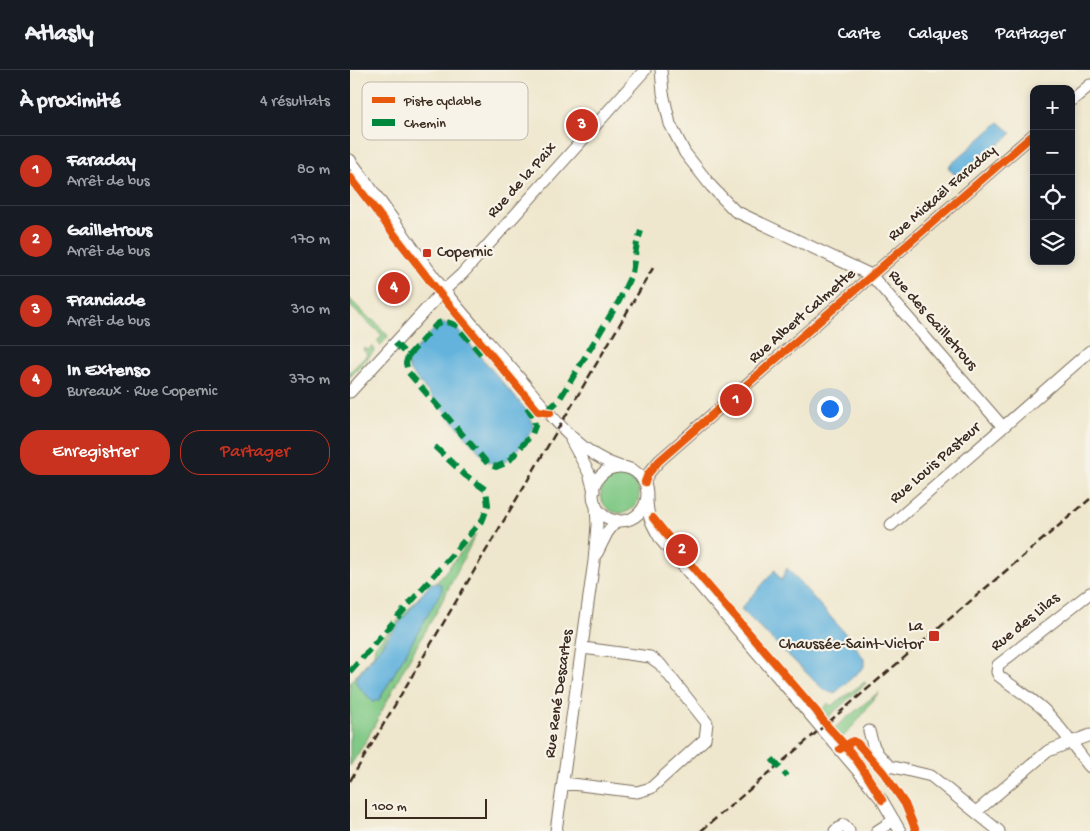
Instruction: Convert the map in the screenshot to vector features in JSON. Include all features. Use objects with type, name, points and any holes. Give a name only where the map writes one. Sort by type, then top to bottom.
[{"type":"street","name":"Rue de la Paix","points":[[350,392],[444,290],[462,274],[645,70]]},
{"type":"street","name":"Rue des Gailletrous","points":[[661,70],[663,93],[670,124],[683,149],[711,186],[735,211],[871,275],[1003,427]]},
{"type":"street","points":[[1075,98],[1090,85]]},
{"type":"street","name":"Rue Mickaël Faraday","points":[[871,275],[1030,137]]},
{"type":"street","points":[[350,160],[444,290],[567,432],[602,460],[634,471],[641,476],[647,498],[647,512],[661,540]]},
{"type":"street","name":"Rue Albert Calmette","points":[[644,482],[659,461],[871,275]]},
{"type":"street","name":"Rue Louis Pasteur","points":[[891,525],[1090,351]]},
{"type":"street","points":[[567,432],[590,473],[596,505],[605,516],[644,526],[661,540],[882,800],[900,831]]},
{"type":"street","name":"Rue Albert Calmette","points":[[634,471],[641,470],[659,461]]},
{"type":"street","points":[[594,492],[600,477],[606,471],[621,467]]},
{"type":"street","points":[[619,521],[636,516],[645,505],[647,498]]},
{"type":"street","name":"Rue René Descartes","points":[[556,831],[594,561],[597,525],[596,505]]},
{"type":"street","name":"Rue René Descartes","points":[[594,561],[600,546],[619,521]]},
{"type":"street","name":"Rue des Lilas","points":[[1072,742],[1043,709],[999,676],[997,672],[998,665],[1090,593]]},
{"type":"street","points":[[564,782],[637,792],[644,791],[651,788],[706,739],[707,724],[660,664],[650,657],[583,648]]},
{"type":"street","points":[[869,731],[878,754],[889,766],[931,776],[999,831]]},
{"type":"street","points":[[976,812],[1048,751],[1090,735]]},
{"type":"street","points":[[1072,742],[1090,767]]},
{"type":"street","points":[[878,831],[894,820]]},
{"type":"street","points":[[835,831],[844,825],[849,831]]},
{"type":"green space","points":[[350,299],[371,320],[374,320],[388,336],[381,345],[377,342],[382,335],[350,306]]},
{"type":"green space","points":[[372,346],[375,350],[350,377],[350,372],[368,354],[363,350],[364,348],[368,350]]},
{"type":"green space","points":[[620,475],[633,481],[639,494],[633,507],[620,513],[607,507],[601,494],[607,481]]},
{"type":"green space","points":[[476,534],[437,611],[366,741],[350,766],[350,683],[374,654],[375,646],[422,594],[388,635],[380,649],[378,666],[379,700],[441,585],[436,583]]},
{"type":"green space","points":[[865,682],[824,721],[821,710],[828,703],[831,706]]},
{"type":"green space","points":[[879,692],[842,738],[832,730]]},
{"type":"water","points":[[999,122],[1012,133],[959,180],[948,167]]},
{"type":"water","points":[[444,323],[454,326],[528,412],[531,419],[532,431],[513,454],[499,464],[488,462],[409,370],[407,362],[409,357],[438,325]]},
{"type":"water","points":[[787,568],[851,640],[864,659],[864,667],[835,693],[824,690],[741,609],[775,570],[781,581]]},
{"type":"water","points":[[431,583],[441,584],[442,590],[379,700],[373,702],[356,683],[356,678]]},
{"type":"railway","points":[[350,781],[653,268]]},
{"type":"railway","points":[[701,831],[1090,499]]},
{"type":"marked path","points":[[548,410],[559,400],[619,301],[632,273],[641,231]]},
{"type":"marked path","points":[[408,356],[437,324],[443,321],[456,325],[481,354]]},
{"type":"marked path","points":[[395,343],[408,356],[406,363],[408,372],[488,464],[496,467],[508,462],[532,434],[535,426],[534,418],[527,407]]},
{"type":"marked path","points":[[350,672],[483,519],[488,505],[486,490],[465,475],[433,445]]},
{"type":"marked path","points":[[772,759],[787,776]]},
{"type":"cycle path","points":[[645,482],[648,474],[659,461],[1030,137]]},
{"type":"cycle path","points":[[350,177],[440,294],[538,411],[550,413]]},
{"type":"cycle path","points":[[653,518],[705,582],[852,754],[882,800]]},
{"type":"cycle path","points":[[840,749],[853,741],[857,743],[883,772],[905,804],[916,831]]},
{"type":"place","name":"Franciade","points":[[582,125]]},
{"type":"place","name":"Copernic","points":[[427,253]]},
{"type":"place","name":"In Extenso","points":[[394,288]]},
{"type":"place","name":"Faraday","points":[[736,400]]},
{"type":"place","name":"Gailletrous","points":[[682,550]]},
{"type":"place","name":"La Chaussée-Saint-Victor","points":[[934,636]]}]
